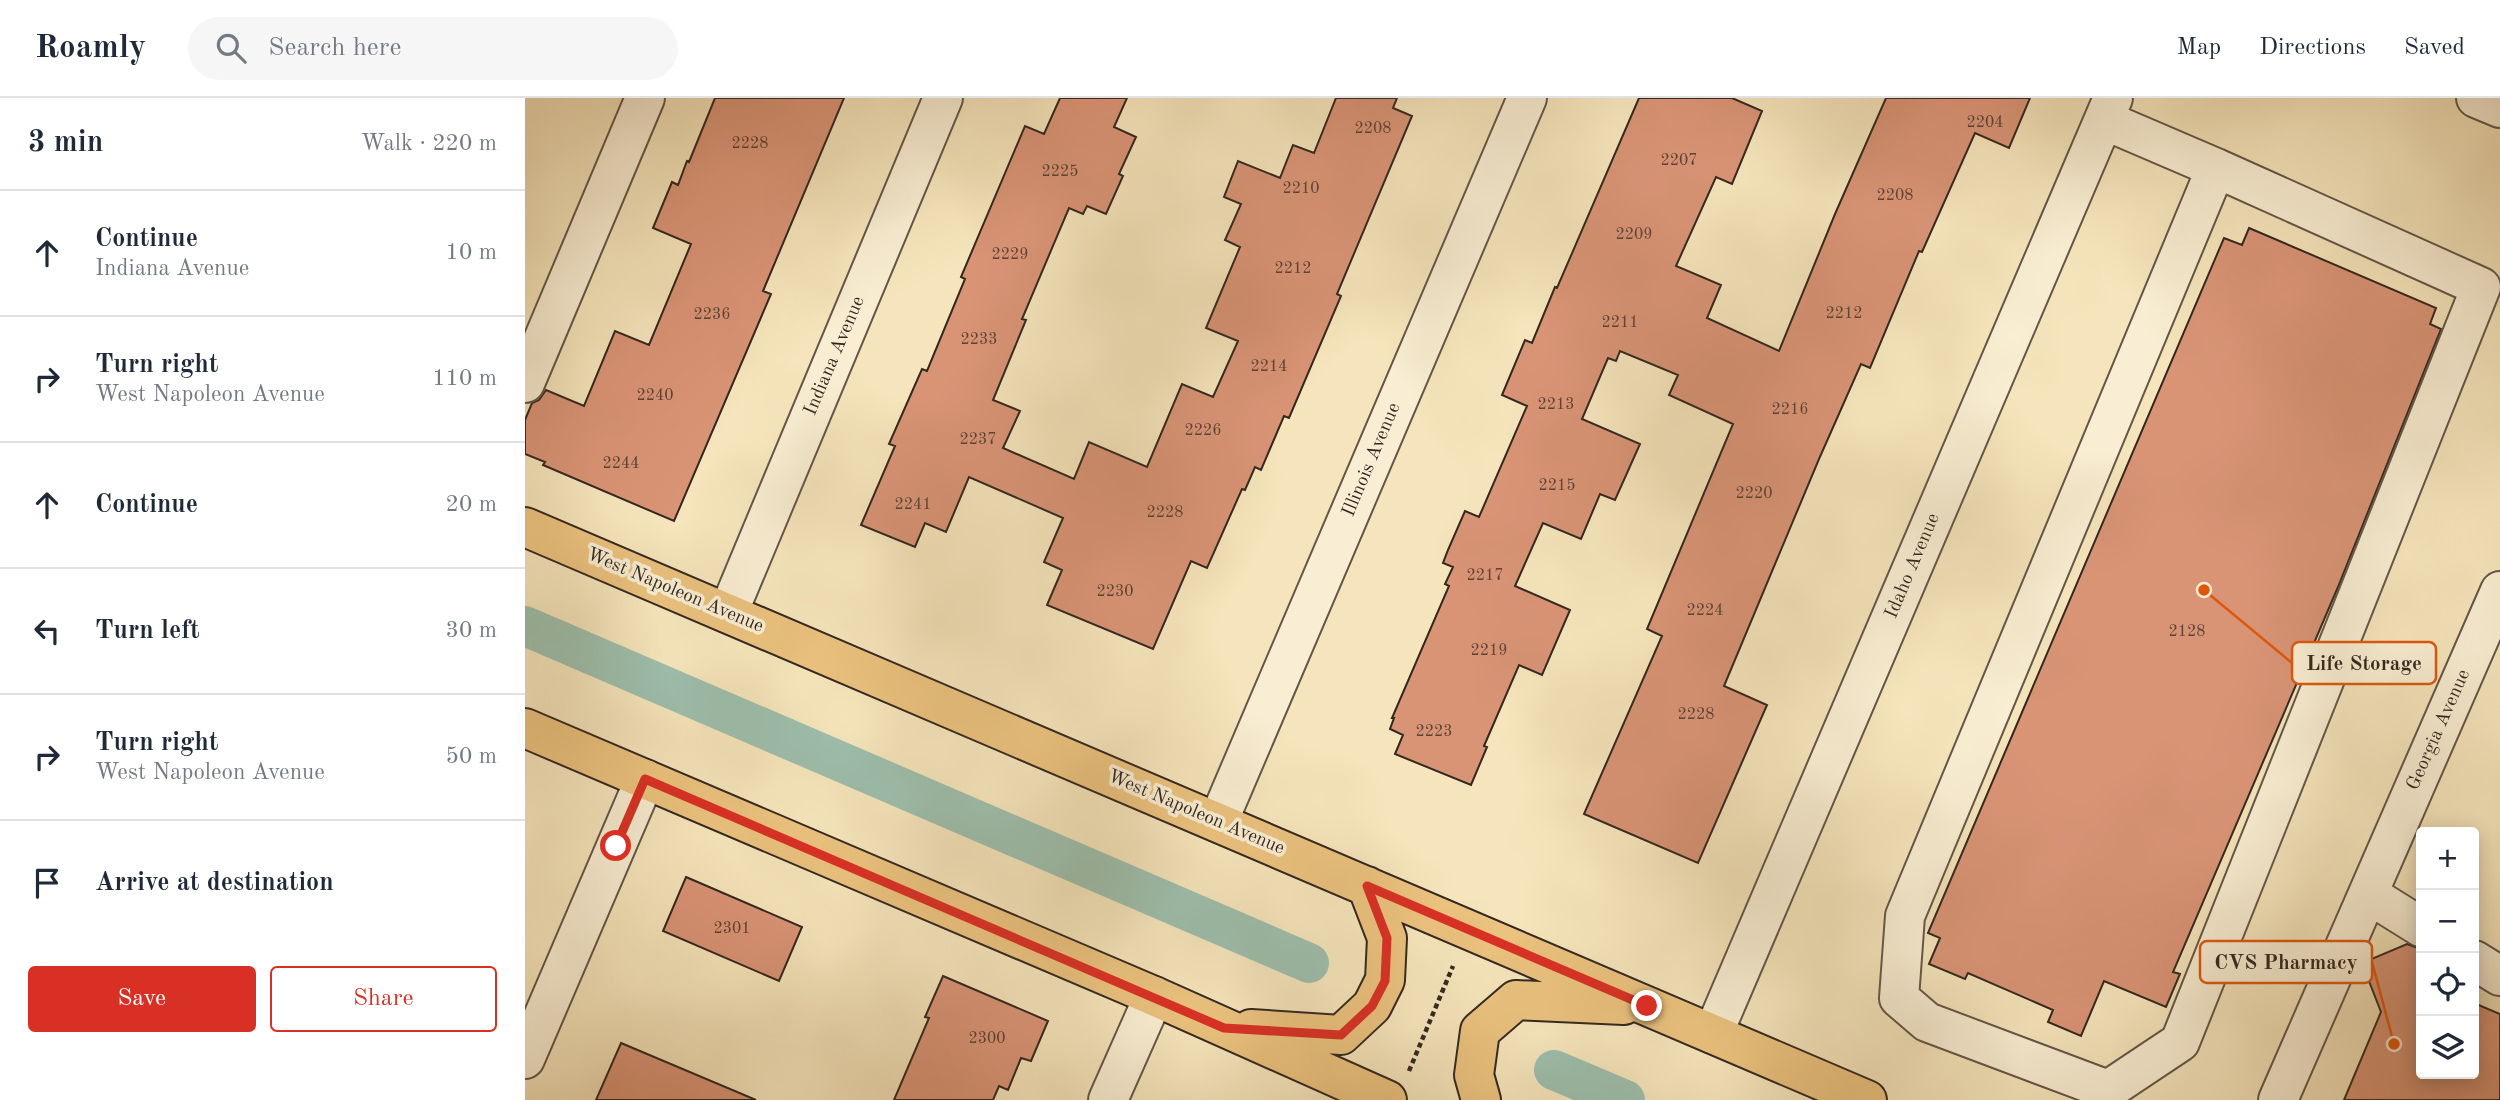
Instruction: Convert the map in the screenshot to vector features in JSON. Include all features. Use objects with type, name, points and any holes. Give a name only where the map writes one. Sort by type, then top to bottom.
[{"type":"main road","name":"West Napoleon Avenue","points":[[525,527],[1867,1100]]},
{"type":"main road","points":[[525,728],[1224,1028],[1396,1091]]},
{"type":"main road","points":[[1224,1028],[1341,1035],[1372,1006],[1385,981],[1387,938],[1367,886]]},
{"type":"main road","points":[[1481,1100],[1474,1074],[1480,1031],[1517,1000],[1647,1006]]},
{"type":"street","points":[[525,383],[645,98]]},
{"type":"street","name":"Indiana Avenue","points":[[728,614],[943,98]]},
{"type":"street","name":"Illinois Avenue","points":[[1218,822],[1527,98]]},
{"type":"street","points":[[2476,98],[2500,108]]},
{"type":"street","points":[[2108,109],[2216,169],[2481,286],[2180,1042],[2108,1090],[2069,1089],[1927,1022],[1899,998],[1905,916],[2216,169]]},
{"type":"street","name":"Idaho Avenue","points":[[1713,1034],[2108,109]]},
{"type":"street","name":"Georgia Avenue","points":[[2278,1100],[2500,590]]},
{"type":"street","points":[[525,1059],[645,779]]},
{"type":"street","points":[[2368,894],[2416,924]]},
{"type":"street","points":[[2479,963],[2500,976]]},
{"type":"street","points":[[1108,1100],[1154,996]]},
{"type":"path","points":[[1396,1091],[1458,956]]},
{"type":"building","points":[[715,98],[844,98],[763,291],[771,294],[674,521],[543,465],[545,462],[525,454],[525,420],[532,403],[539,400],[546,390],[584,406],[615,331],[649,345],[691,244],[653,228],[672,182],[678,185],[687,161],[689,162]]},
{"type":"building","points":[[1060,98],[1127,98],[1114,127],[1136,137],[1119,174],[1123,176],[1106,214],[1087,206],[1083,214],[1069,208],[1022,319],[1026,320],[993,400],[1020,411],[1003,448],[1074,479],[1089,442],[1147,467],[1182,384],[1213,397],[1238,341],[1206,328],[1240,247],[1225,240],[1241,204],[1224,197],[1238,161],[1280,178],[1293,145],[1314,153],[1336,98],[1397,98],[1393,108],[1412,116],[1337,294],[1341,296],[1289,418],[1284,416],[1261,470],[1255,467],[1245,490],[1242,489],[1207,568],[1191,561],[1153,649],[1047,605],[1062,570],[1044,562],[1063,518],[969,477],[946,532],[925,523],[915,547],[861,525],[895,446],[889,444],[922,369],[927,371],[965,279],[961,277],[1025,126],[1044,134]]},
{"type":"building","points":[[1639,98],[1732,98],[1762,111],[1732,184],[1716,177],[1676,266],[1721,285],[1707,318],[1779,351],[1886,98],[2030,98],[2009,148],[1975,133],[1922,252],[1919,251],[1870,368],[1861,364],[1819,459],[1724,686],[1767,705],[1698,863],[1584,814],[1662,636],[1647,629],[1733,424],[1669,395],[1678,375],[1620,351],[1616,361],[1608,358],[1582,419],[1640,444],[1615,500],[1600,494],[1581,539],[1543,523],[1515,586],[1570,610],[1542,675],[1519,665],[1484,746],[1487,747],[1471,785],[1395,754],[1403,735],[1390,729],[1392,718],[1449,586],[1445,584],[1453,567],[1443,563],[1448,550],[1465,511],[1479,517],[1527,406],[1502,395],[1525,340],[1532,343]]},
{"type":"building","points":[[2249,228],[2436,308],[2430,324],[2441,329],[2338,587],[2173,972],[2180,974],[2166,1007],[2104,981],[2081,1036],[2048,1022],[2053,1010],[1968,973],[1965,979],[1929,964],[1940,938],[1928,933],[2224,238],[2242,245]]},
{"type":"building","points":[[686,877],[802,927],[779,981],[663,931]]},
{"type":"building","points":[[2407,944],[2416,947],[2416,1079],[2479,1079],[2479,1005],[2500,1014],[2500,1100],[2344,1100],[2381,1012],[2362,963]]},
{"type":"building","points":[[943,976],[1048,1021],[1031,1061],[1021,1058],[1008,1090],[999,1086],[993,1100],[894,1100],[929,1018],[925,1017]]},
{"type":"building","points":[[621,1043],[756,1100],[596,1100]]},
{"type":"waterway","points":[[525,626],[1309,963]]},
{"type":"waterway","points":[[1554,1070],[1625,1100]]},
{"type":"place","name":"Life Storage","points":[[2204,590]]},
{"type":"place","name":"CVS Pharmacy","points":[[2394,1044]]},
{"type":"route","points":[[616,846],[645,779],[1224,1028],[1341,1035],[1372,1006],[1385,981],[1387,938],[1367,886],[1647,1006]]}]
